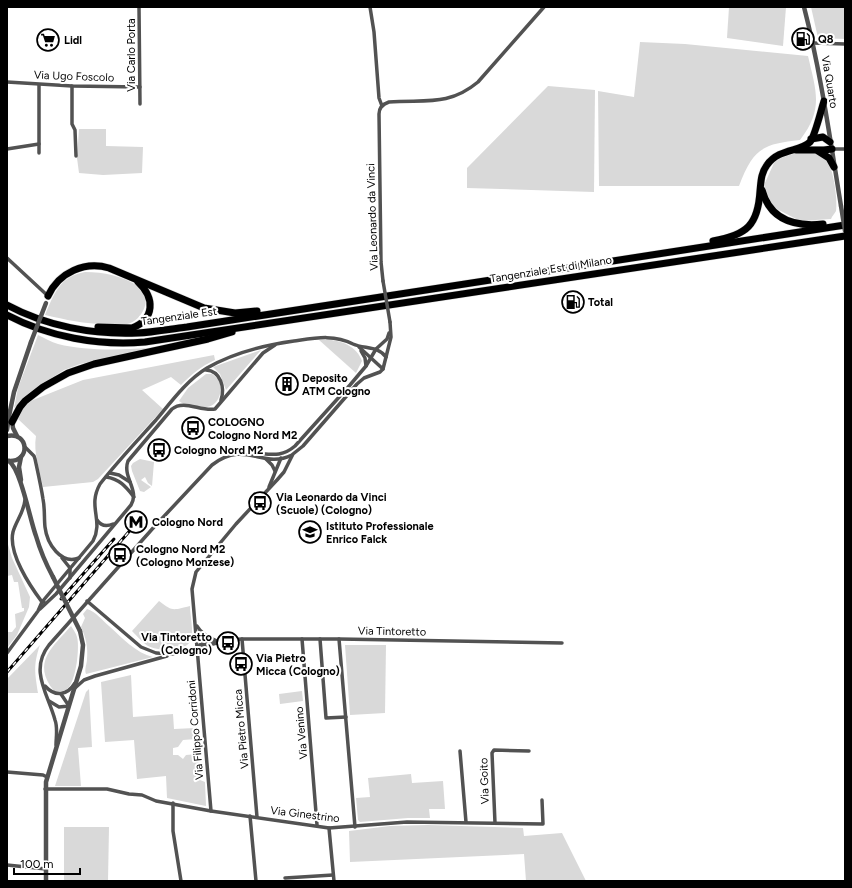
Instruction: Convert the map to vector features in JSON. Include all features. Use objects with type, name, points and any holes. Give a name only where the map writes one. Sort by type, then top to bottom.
[{"type":"highway","points":[[654,255],[691,245],[731,237],[742,232],[750,225],[756,216],[760,182],[763,171],[769,162],[778,155],[806,144],[811,139],[824,101]]},
{"type":"highway","points":[[790,150],[816,150],[831,146],[826,139],[822,137],[811,139]]},
{"type":"highway","points":[[816,150],[829,158],[834,167]]},
{"type":"highway","points":[[760,182],[767,203],[773,212],[782,218],[794,223],[809,225],[845,221]]},
{"type":"highway","name":"Tangenziale Est di Milano","points":[[357,301],[845,225]]},
{"type":"highway","name":"Tangenziale Est di Milano","points":[[260,324],[845,237]]},
{"type":"highway","points":[[47,299],[55,284],[65,274],[84,266],[95,265],[135,279],[190,303],[219,312],[249,312],[357,301]]},
{"type":"highway","points":[[52,323],[125,328],[137,326],[146,318],[150,310],[150,303],[148,293],[135,279]]},
{"type":"highway","name":"Tangenziale Est","points":[[7,305],[26,314],[71,328],[110,333],[138,333],[357,301]]},
{"type":"highway","name":"Tangenziale Est","points":[[7,315],[58,334],[86,340],[105,342],[145,342],[260,324]]},
{"type":"highway","points":[[12,422],[20,407],[34,394],[55,379],[80,368],[208,339],[260,324]]},
{"type":"street","name":"Via Carlo Porta","points":[[139,7],[140,104]]},
{"type":"street","points":[[370,7],[374,32],[379,98],[382,106],[392,102],[429,102],[443,100],[467,90],[478,82],[544,7]]},
{"type":"street","name":"Via Quarto","points":[[804,7],[813,43],[824,101],[845,231]]},
{"type":"street","points":[[813,43],[845,44]]},
{"type":"street","name":"Via Ugo Foscolo","points":[[7,82],[39,85],[140,87]]},
{"type":"street","points":[[39,85],[39,153]]},
{"type":"street","points":[[72,86],[72,124],[75,130],[76,156]]},
{"type":"street","name":"Via Leonardo da Vinci","points":[[197,648],[192,589],[196,572],[236,524],[277,480],[293,454],[303,446],[356,384],[364,378],[380,372],[383,368],[390,341],[390,322],[383,281],[381,256],[378,116],[379,110],[382,106]]},
{"type":"street","points":[[7,148],[39,144]]},
{"type":"street","points":[[831,146],[845,149]]},
{"type":"street","points":[[7,258],[47,299],[17,383],[7,430]]},
{"type":"street","name":"Via Leonardo da Vinci","points":[[268,490],[281,458],[295,446],[366,366],[376,349],[387,339],[390,328]]},
{"type":"street","points":[[38,611],[42,602],[80,558],[95,538],[97,519],[94,506],[94,497],[99,486],[194,378],[205,370],[240,354],[268,345],[319,337],[342,339],[364,348],[376,349],[383,352],[386,357]]},
{"type":"street","points":[[7,654],[38,611],[70,578],[99,544],[114,523],[130,506],[134,497],[126,469],[129,460],[173,408],[183,405],[210,410],[216,408],[266,350],[280,343]]},
{"type":"street","points":[[356,345],[383,368]]},
{"type":"street","points":[[356,345],[365,358],[366,366]]},
{"type":"street","points":[[205,370],[210,370],[215,373],[222,384],[222,397],[216,408]]},
{"type":"street","points":[[11,408],[12,422],[17,436]]},
{"type":"street","points":[[7,436],[17,436],[22,440],[24,452],[21,457],[19,467],[23,491],[38,543],[80,631],[83,642],[83,655],[78,678],[47,777],[46,881]]},
{"type":"street","points":[[24,447],[35,458],[43,501],[45,530],[50,542],[70,569],[70,578]]},
{"type":"street","name":"Via Leonardo da Vinci","points":[[232,454],[242,452],[275,455],[285,453]]},
{"type":"street","points":[[56,748],[56,725],[43,685],[40,670],[40,662],[43,655],[154,527],[212,465],[224,457],[232,454],[243,454],[263,458],[281,458],[293,454]]},
{"type":"street","name":"Via Leonardo da Vinci","points":[[275,455],[281,458]]},
{"type":"street","points":[[8,460],[16,460],[21,457]]},
{"type":"street","points":[[263,458],[271,464],[275,471]]},
{"type":"street","points":[[281,458],[285,462],[286,467]]},
{"type":"street","points":[[8,460],[14,467],[23,491]]},
{"type":"street","points":[[110,473],[119,475],[130,482]]},
{"type":"street","points":[[106,477],[119,481],[134,497]]},
{"type":"street","points":[[25,499],[14,530],[12,544],[15,555],[33,590],[42,602]]},
{"type":"street","points":[[97,519],[100,524],[105,526],[114,523]]},
{"type":"street","points":[[61,557],[71,560],[80,558]]},
{"type":"street","points":[[42,602],[47,602]]},
{"type":"street","name":"Via Tintoretto","points":[[88,602],[145,649],[160,654],[178,653]]},
{"type":"street","points":[[196,624],[199,630],[204,634],[221,641]]},
{"type":"street","name":"Via Tintoretto","points":[[75,688],[84,680],[95,676],[221,641],[242,639],[339,639],[562,643]]},
{"type":"street","name":"Via Pietro Micca","points":[[242,639],[257,817]]},
{"type":"street","name":"Via Venino","points":[[302,639],[317,825]]},
{"type":"street","points":[[320,639],[326,718],[346,717]]},
{"type":"street","points":[[339,639],[355,826]]},
{"type":"street","name":"Via Filippo Corridoni","points":[[197,648],[211,811]]},
{"type":"street","points":[[43,685],[52,692],[61,694],[69,691],[78,678]]},
{"type":"street","points":[[61,694],[69,706]]},
{"type":"street","points":[[49,700],[59,707],[69,706]]},
{"type":"street","name":"Via Goito","points":[[495,823],[492,753],[494,750],[529,752]]},
{"type":"street","points":[[460,751],[466,822]]},
{"type":"street","points":[[7,772],[43,775],[47,777]]},
{"type":"street","name":"Via Ginestrino","points":[[46,790],[107,789],[129,794],[142,795],[156,800],[211,811],[317,825],[329,828],[407,822],[543,824],[542,800]]},
{"type":"street","points":[[173,803],[173,831],[181,881]]},
{"type":"street","points":[[250,816],[256,881]]},
{"type":"street","points":[[329,828],[334,881]]},
{"type":"street","points":[[7,865],[46,869]]},
{"type":"street","points":[[285,878],[333,875]]},
{"type":"shaded area","points":[[729,7],[786,7],[783,46],[727,38]]},
{"type":"shaded area","points":[[811,7],[845,7],[845,39],[818,38]]},
{"type":"shaded area","points":[[640,42],[685,44],[808,56],[814,80],[816,100],[815,109],[808,129],[800,140],[776,144],[760,151],[754,156],[749,164],[739,186],[599,186],[598,91],[634,97]]},
{"type":"shaded area","points":[[548,86],[595,90],[594,192],[467,188],[467,168]]},
{"type":"shaded area","points":[[79,129],[106,129],[106,146],[143,147],[142,173],[103,175],[79,173],[77,158]]},
{"type":"shaded area","points":[[812,153],[824,156],[830,166],[836,199],[836,211],[831,219],[800,221],[771,206],[766,195],[764,185],[774,163],[788,155]]},
{"type":"shaded area","points":[[85,272],[113,275],[138,286],[143,290],[146,302],[142,313],[133,322],[127,324],[86,323],[45,315],[59,287],[69,277]]},
{"type":"shaded area","points":[[38,335],[58,344],[80,348],[148,348],[128,354],[80,364],[64,370],[29,393],[14,408],[18,388]]},
{"type":"shaded area","points":[[319,340],[338,341],[345,343],[355,350],[362,361],[356,373]]},
{"type":"shaded area","points":[[261,350],[226,390],[220,374],[213,367]]},
{"type":"shaded area","points":[[214,355],[215,360],[196,371],[181,385],[171,377],[142,390],[163,409],[98,479],[93,482],[43,487],[36,455],[36,436],[18,419],[22,410],[27,404],[33,400],[83,380]]},
{"type":"shaded area","points":[[206,374],[212,374],[219,381],[220,393],[214,404],[207,407],[201,407],[185,404],[179,401],[188,388]]},
{"type":"shaded area","points":[[140,459],[154,462],[152,486],[148,483],[145,477],[141,480],[151,487],[144,492],[140,491],[131,466]]},
{"type":"shaded area","points":[[7,541],[12,558],[30,597],[29,607],[17,635],[7,648],[7,632],[12,632],[16,627],[15,614],[24,611],[24,608],[22,608],[18,582],[14,582],[12,575],[7,576]]},
{"type":"shaded area","points":[[159,601],[167,607],[173,609],[190,606],[192,637],[188,644],[184,647],[171,650],[153,648],[144,643],[132,631]]},
{"type":"shaded area","points":[[87,609],[96,614],[135,649],[153,657],[86,674],[87,647],[81,627],[85,618],[83,614]]},
{"type":"shaded area","points":[[71,626],[77,637],[78,656],[71,684],[65,690],[58,692],[54,691],[47,681],[44,672],[45,663],[52,648]]},
{"type":"shaded area","points":[[40,645],[36,658],[35,669],[38,693],[7,693],[7,679]]},
{"type":"shaded area","points":[[345,645],[386,645],[385,713],[350,715]]},
{"type":"shaded area","points":[[131,675],[133,717],[173,714],[174,729],[195,728],[196,739],[183,740],[178,747],[173,748],[173,755],[178,755],[183,759],[186,755],[198,754],[200,780],[205,782],[206,806],[167,798],[166,776],[137,779],[134,740],[105,742],[101,682]]},
{"type":"shaded area","points":[[89,689],[92,747],[78,748],[81,786],[55,786],[86,692]]},
{"type":"shaded area","points":[[302,691],[303,701],[280,704],[279,694]]},
{"type":"shaded area","points":[[411,774],[412,783],[443,781],[445,809],[429,809],[430,818],[408,818],[360,822],[358,820],[356,798],[370,797],[368,778]]},
{"type":"shaded area","points":[[428,825],[523,828],[524,836],[562,833],[586,881],[526,881],[524,854],[350,862],[349,831],[390,826]]},
{"type":"shaded area","points":[[64,827],[109,827],[108,881],[64,881]]},
{"type":"railway","points":[[7,672],[140,519]]},
{"type":"railway","points":[[61,599],[114,539]]},
{"type":"place","name":"Q8","points":[[803,39]]},
{"type":"place","name":"Lidl","points":[[48,40]]},
{"type":"place","name":"Total","points":[[573,302]]},
{"type":"place","name":"Deposito ATM Cologno","points":[[287,384]]},
{"type":"place","name":"COLOGNO Cologno Nord M2","points":[[193,428]]},
{"type":"place","name":"Cologno Nord M2","points":[[159,450]]},
{"type":"place","name":"Via Leonardo da Vinci (Scuole) (Cologno)","points":[[260,503]]},
{"type":"place","name":"Cologno Nord","points":[[136,522]]},
{"type":"place","name":"Istituto Professionale Enrico Falck","points":[[310,532]]},
{"type":"place","name":"Cologno Nord M2 (Cologno Monzese)","points":[[120,555]]},
{"type":"place","name":"Via Tintoretto (Cologno)","points":[[228,643]]},
{"type":"place","name":"Via Pietro Micca (Cologno)","points":[[241,664]]}]
